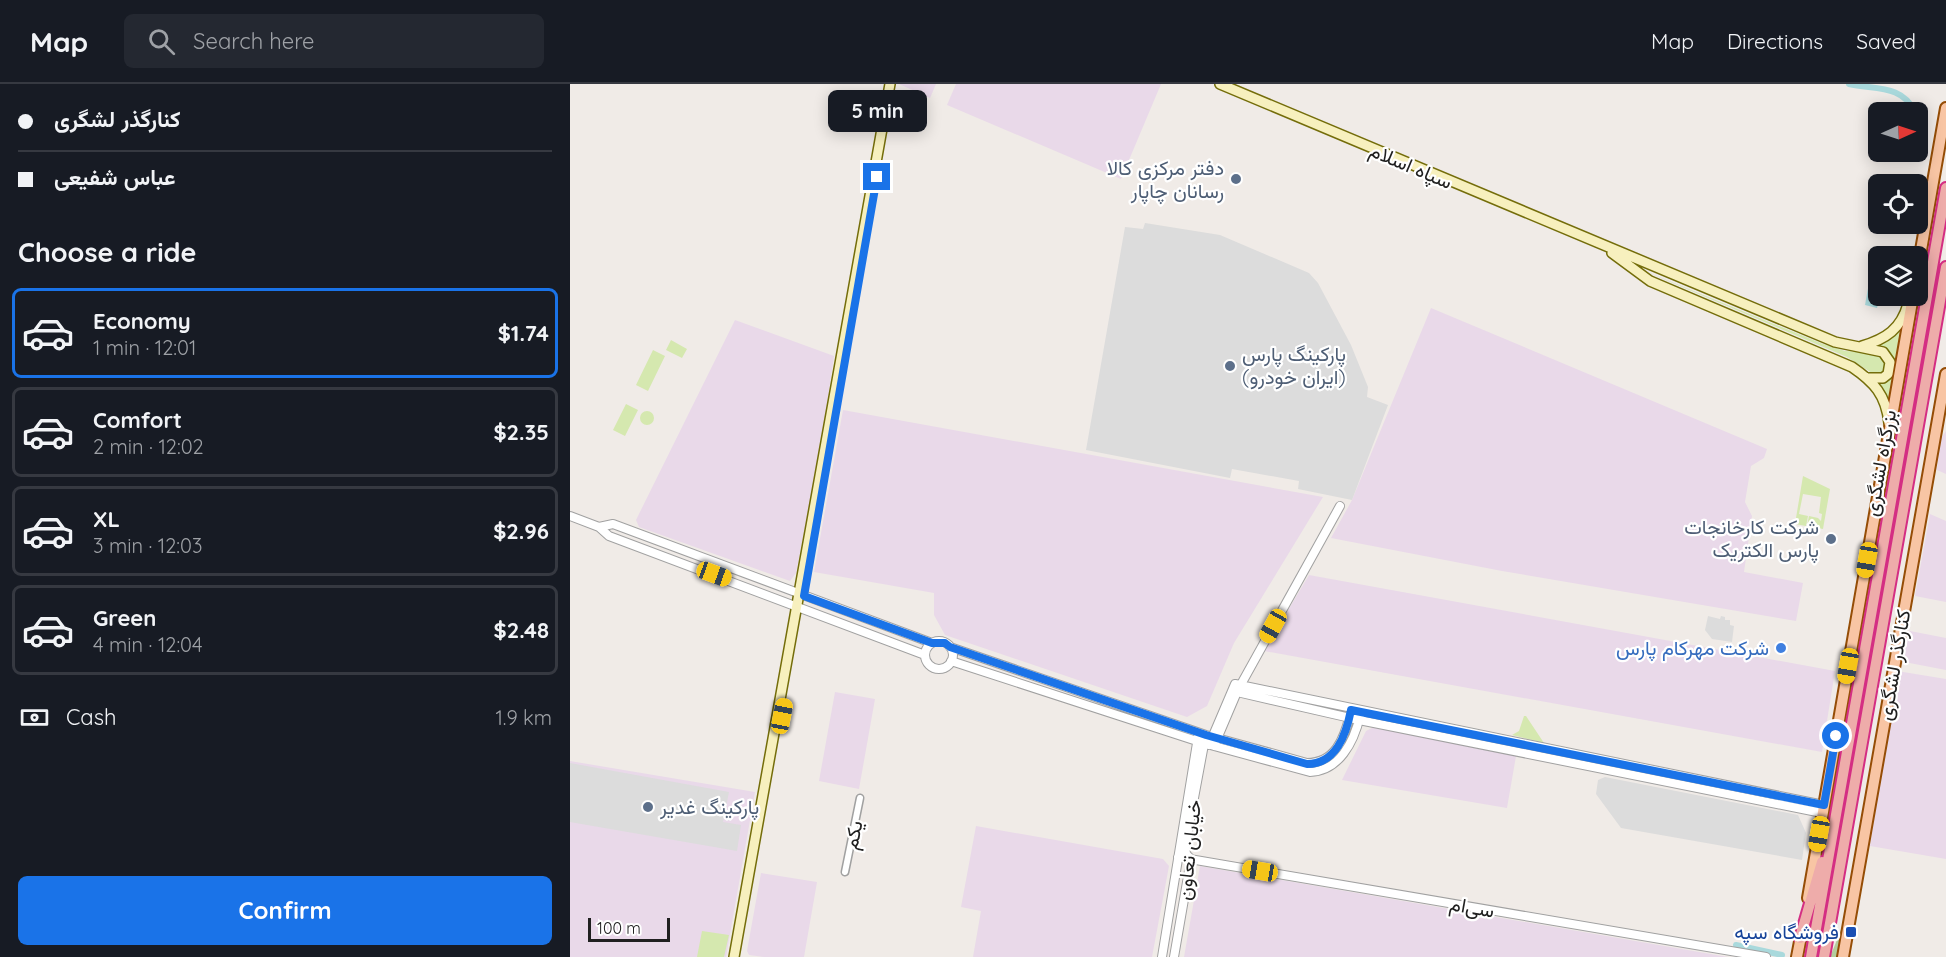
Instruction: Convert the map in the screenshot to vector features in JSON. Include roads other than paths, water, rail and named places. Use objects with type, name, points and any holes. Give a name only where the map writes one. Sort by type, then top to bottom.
[{"type":"highway","name":"بزرگراه لشگری","points":[[1811,957],[1946,188]]},
{"type":"highway","name":"بزرگراه لشگری","points":[[1824,957],[1946,267]]},
{"type":"highway","points":[[1800,938],[1836,815]]},
{"type":"main road","points":[[734,957],[802,595],[892,84]]},
{"type":"main road","name":"سپاه اسلام","points":[[1220,84],[1835,342],[1883,352],[1890,362],[1888,374],[1883,378],[1868,378],[1807,346],[1650,281],[1634,272],[1604,246]]},
{"type":"main road","points":[[1922,246],[1946,108]]},
{"type":"main road","points":[[1858,348],[1890,334],[1902,321],[1908,306]]},
{"type":"main road","points":[[1797,957],[1910,306]]},
{"type":"main road","name":"کنارگذر لشگری","points":[[1843,957],[1946,374]]},
{"type":"main road","points":[[1868,378],[1882,394],[1890,428]]},
{"type":"main road","points":[[740,957],[800,605]]},
{"type":"street","points":[[1238,689],[1340,506]]},
{"type":"street","points":[[570,516],[599,527],[609,536],[800,605],[925,655]]},
{"type":"street","points":[[599,527],[614,524],[932,643],[940,641],[950,647],[1207,740],[1307,764],[1319,764],[1336,752],[1350,714]]},
{"type":"street","points":[[932,643],[925,655],[927,662],[936,668],[946,666],[951,661],[950,647]]},
{"type":"street","points":[[951,661],[1310,772],[1322,771],[1341,758],[1360,716]]},
{"type":"street","points":[[1207,740],[1235,684],[1238,689],[1350,714],[1823,809]]},
{"type":"street","name":"خیابان تعاون","points":[[1162,957],[1178,857],[1207,740]]},
{"type":"street","name":"خیابان تعاون","points":[[1174,957],[1191,860],[1186,854],[1185,846],[1207,740]]},
{"type":"street","name":"یکم","points":[[845,872],[860,798]]},
{"type":"street","name":"سی‌ام","points":[[1178,857],[1766,957]]},
{"type":"water","points":[[1868,288],[1868,306],[1865,305]]},
{"type":"waterway","points":[[1849,84],[1895,92],[1908,102]]},
{"type":"waterway","points":[[1736,945],[1782,955]]},
{"type":"place","name":"دفتر مرکزی کالا رسانان چاپار","points":[[1236,179]]},
{"type":"place","name":"پارکینگ پارس (ایران خودرو)","points":[[1230,366]]},
{"type":"place","name":"شرکت کارخانجات پارس الکتریک","points":[[1831,539]]},
{"type":"place","name":"شرکت مهرکام پارس","points":[[1781,648]]},
{"type":"place","name":"پارکینگ غدیر","points":[[648,807]]},
{"type":"place","name":"فروشگاه سپه","points":[[1851,932]]}]
